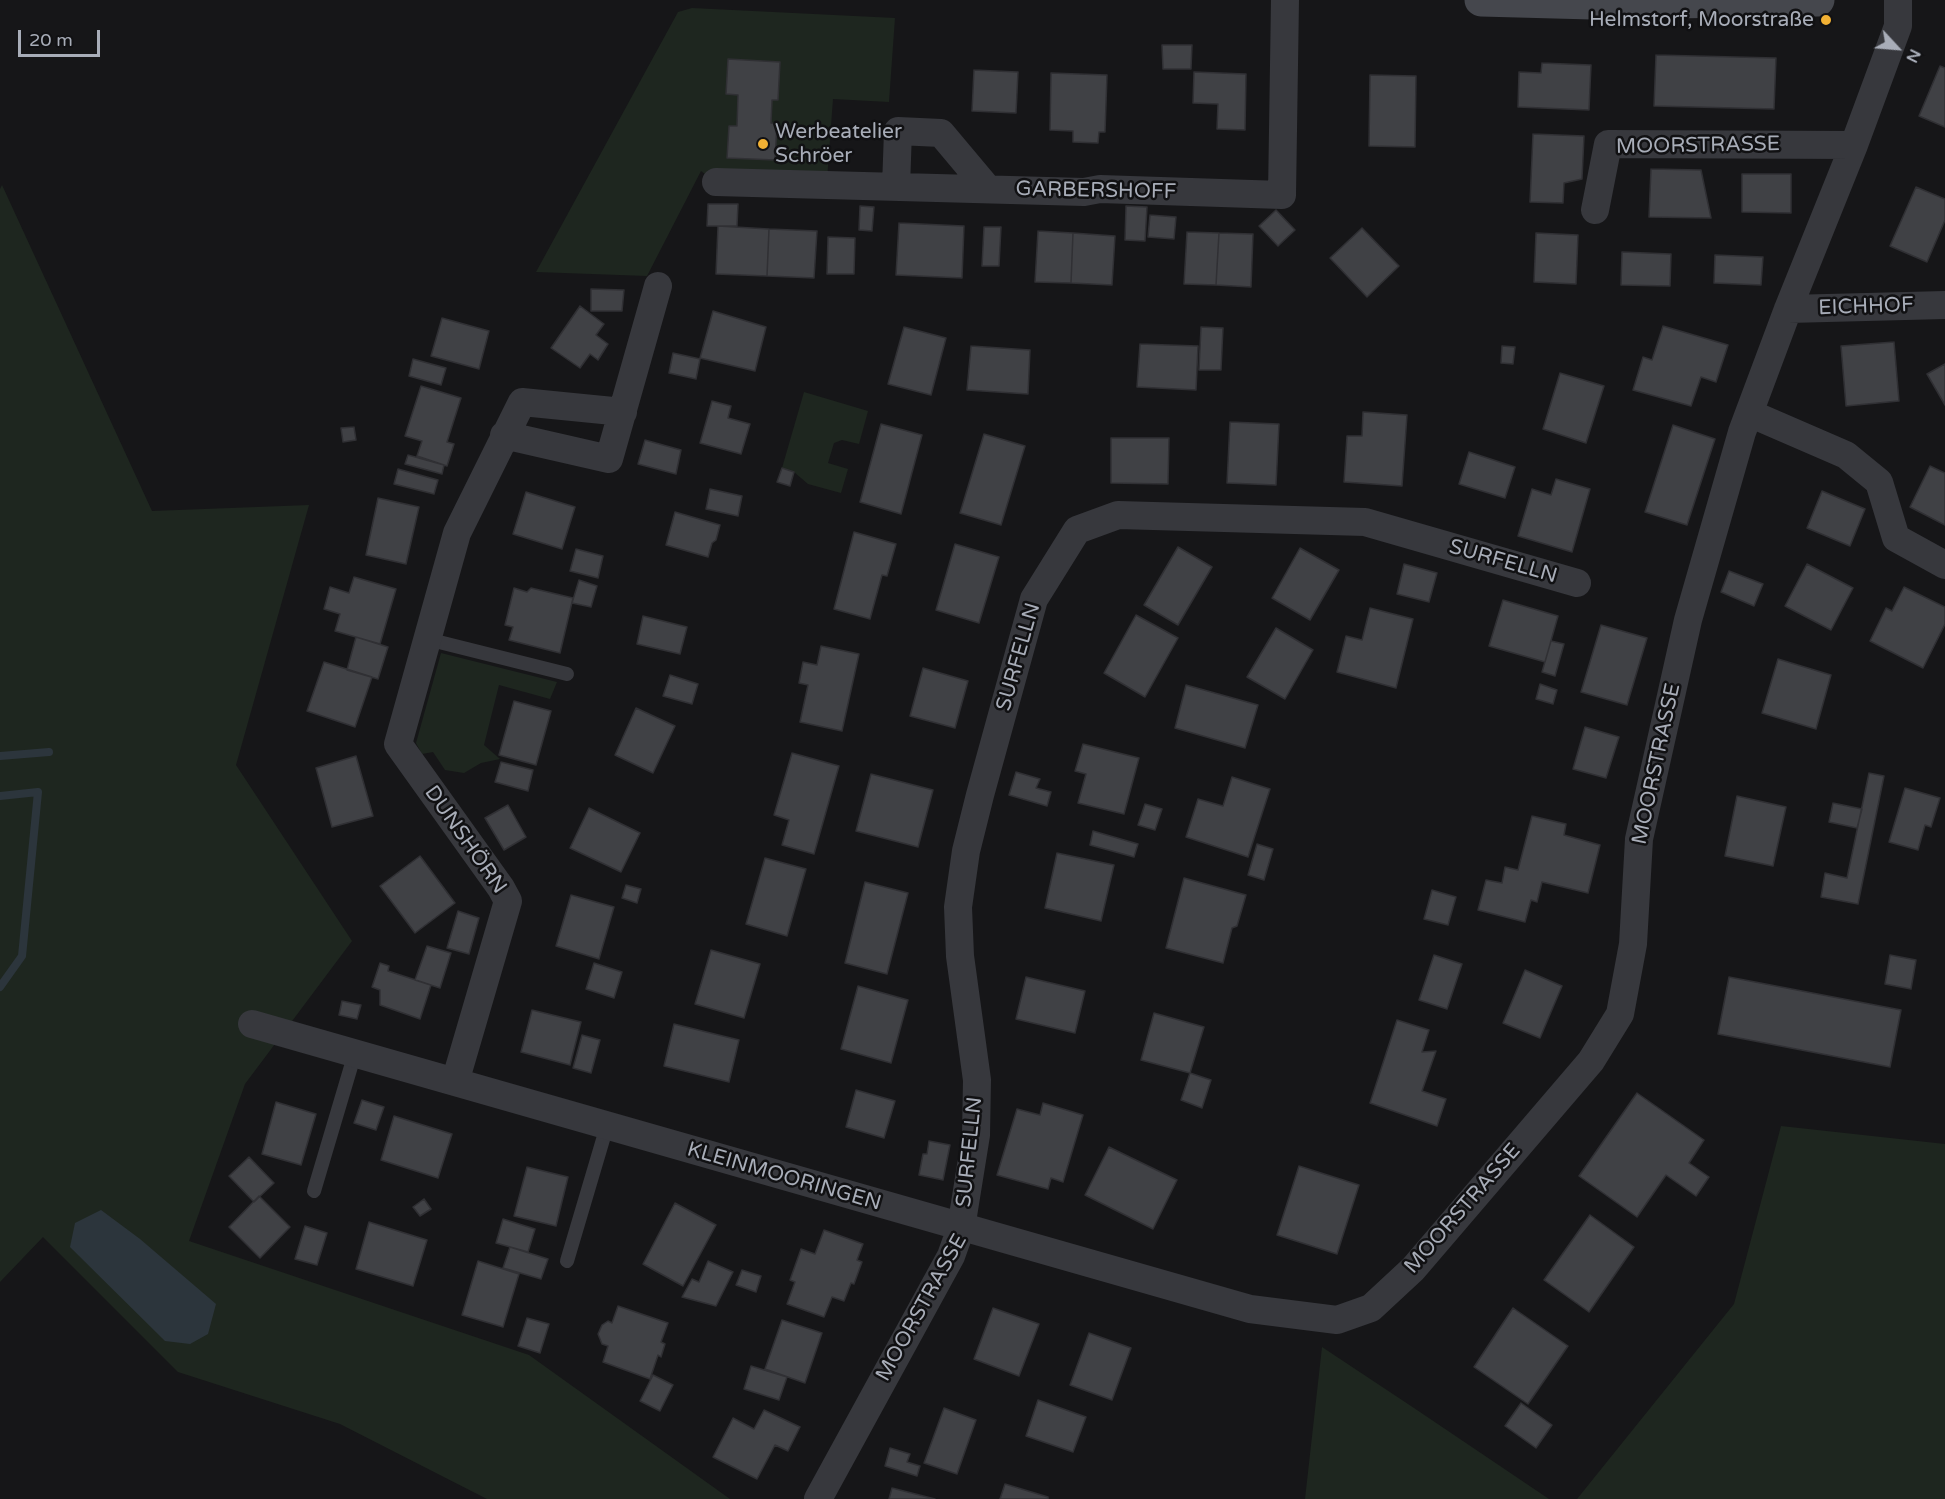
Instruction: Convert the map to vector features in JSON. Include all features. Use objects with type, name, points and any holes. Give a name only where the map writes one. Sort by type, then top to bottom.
[{"type":"main road","points":[[1481,0],[1592,3],[1818,0]]},
{"type":"street","name":"GARBERSHOFF","points":[[716,182],[1084,192],[1100,189],[1282,195],[1285,0]]},
{"type":"street","name":"MOORSTRASSE","points":[[818,1499],[951,1256],[961,1228],[1250,1309],[1337,1320],[1371,1308],[1413,1269],[1591,1061],[1620,1014],[1633,944],[1639,839],[1688,620],[1742,432],[1898,26],[1898,0]]},
{"type":"street","points":[[896,187],[898,131],[941,133],[988,189]]},
{"type":"street","name":"MOORSTRASSE","points":[[1595,210],[1608,144],[1854,145]]},
{"type":"street","points":[[504,435],[609,459],[658,286]]},
{"type":"street","name":"EICHHOF","points":[[1788,309],[1945,305]]},
{"type":"street","name":"DUNSHÖRN","points":[[455,1082],[508,901],[398,744],[457,532],[522,402],[623,412]]},
{"type":"street","points":[[1749,413],[1846,455],[1880,482],[1896,538],[1945,565]]},
{"type":"street","name":"SURFELLN","points":[[961,1228],[976,1135],[977,1091],[960,956],[958,907],[966,851],[1034,599],[1077,530],[1118,515],[1365,522],[1577,583]]},
{"type":"street","name":"KLEINMOORINGEN","points":[[252,1024],[961,1228]]},
{"type":"lane","points":[[428,639],[567,674]]},
{"type":"lane","points":[[314,1191],[354,1053]]},
{"type":"lane","points":[[567,1261],[608,1126]]},
{"type":"shaded area","points":[[692,8],[895,18],[889,102],[833,99],[827,180],[716,182],[701,171],[647,276],[536,272],[678,12]]},
{"type":"shaded area","points":[[2,185],[152,511],[309,505],[236,765],[352,941],[245,1084],[189,1241],[529,1355],[730,1499],[487,1499],[340,1424],[178,1372],[43,1237],[0,1282],[0,189]]},
{"type":"shaded area","points":[[804,392],[868,411],[859,444],[842,440],[834,443],[828,463],[848,469],[841,493],[808,484],[794,472],[782,468]]},
{"type":"shaded area","points":[[441,653],[557,682],[550,699],[499,685],[484,745],[500,759],[481,763],[464,773],[445,770],[433,752],[422,754],[416,743]]},
{"type":"shaded area","points":[[1781,1126],[1945,1144],[1945,1499],[1577,1499],[1734,1304]]},
{"type":"shaded area","points":[[101,1210],[140,1239],[216,1304],[208,1334],[190,1344],[165,1341],[70,1247],[75,1223]]},
{"type":"shaded area","points":[[1322,1347],[1414,1408],[1549,1499],[1305,1499]]},
{"type":"building","points":[[1162,45],[1192,45],[1191,69],[1163,69]]},
{"type":"building","points":[[1656,55],[1776,58],[1774,109],[1654,106]]},
{"type":"building","points":[[728,59],[780,62],[778,100],[772,100],[771,123],[777,124],[775,160],[727,158],[729,126],[737,126],[738,95],[726,94]]},
{"type":"building","points":[[1542,63],[1591,65],[1589,110],[1518,107],[1519,72],[1541,73]]},
{"type":"building","points":[[1940,66],[1945,68],[1945,127],[1919,116]]},
{"type":"building","points":[[974,70],[1018,72],[1016,113],[972,111]]},
{"type":"building","points":[[1194,72],[1246,74],[1245,130],[1217,129],[1218,104],[1193,103]]},
{"type":"building","points":[[1051,73],[1107,75],[1105,132],[1099,132],[1098,143],[1073,142],[1073,131],[1050,130]]},
{"type":"building","points":[[1370,75],[1416,76],[1415,147],[1369,146]]},
{"type":"building","points":[[1533,134],[1584,136],[1582,179],[1564,183],[1563,203],[1530,202]]},
{"type":"building","points":[[1651,169],[1701,170],[1711,218],[1649,217]]},
{"type":"building","points":[[1742,174],[1791,174],[1791,213],[1742,212]]},
{"type":"building","points":[[1916,187],[1945,199],[1945,220],[1927,262],[1890,246]]},
{"type":"building","points":[[708,204],[738,204],[737,226],[707,226]]},
{"type":"building","points":[[860,206],[874,207],[872,231],[859,230]]},
{"type":"building","points":[[1126,206],[1147,207],[1145,241],[1125,240]]},
{"type":"building","points":[[1276,210],[1295,230],[1278,246],[1259,226]]},
{"type":"building","points":[[1150,215],[1176,217],[1174,239],[1148,237]]},
{"type":"building","points":[[899,223],[964,226],[962,278],[896,275]]},
{"type":"building","points":[[718,226],[769,229],[767,276],[716,274]]},
{"type":"building","points":[[984,227],[1001,227],[999,266],[982,266]]},
{"type":"building","points":[[1362,228],[1399,266],[1367,297],[1330,258]]},
{"type":"building","points":[[769,229],[817,231],[814,278],[767,276]]},
{"type":"building","points":[[1038,231],[1073,233],[1071,283],[1035,282]]},
{"type":"building","points":[[1187,232],[1219,233],[1216,285],[1184,284]]},
{"type":"building","points":[[1073,233],[1115,236],[1112,285],[1071,283]]},
{"type":"building","points":[[1219,233],[1253,234],[1251,287],[1216,285]]},
{"type":"building","points":[[1536,233],[1578,235],[1576,284],[1534,282]]},
{"type":"building","points":[[828,237],[855,238],[854,274],[827,274]]},
{"type":"building","points":[[1622,252],[1671,254],[1670,286],[1621,285]]},
{"type":"building","points":[[1715,255],[1763,257],[1761,285],[1714,283]]},
{"type":"building","points":[[591,289],[624,290],[622,311],[591,311]]},
{"type":"building","points":[[580,306],[604,324],[596,335],[608,344],[598,360],[590,354],[580,368],[551,348]]},
{"type":"building","points":[[713,311],[766,327],[755,371],[700,358]]},
{"type":"building","points":[[442,318],[489,331],[479,369],[431,356]]},
{"type":"building","points":[[1663,326],[1728,345],[1716,382],[1701,377],[1691,406],[1633,390],[1643,357],[1652,360]]},
{"type":"building","points":[[904,327],[946,338],[931,395],[888,384]]},
{"type":"building","points":[[1201,327],[1223,328],[1221,370],[1199,370]]},
{"type":"building","points":[[1894,342],[1899,401],[1846,406],[1841,346]]},
{"type":"building","points":[[1140,344],[1198,346],[1196,390],[1137,387]]},
{"type":"building","points":[[971,346],[1030,350],[1028,394],[967,390]]},
{"type":"building","points":[[1502,346],[1515,347],[1513,364],[1501,363]]},
{"type":"building","points":[[673,353],[700,359],[696,379],[669,373]]},
{"type":"building","points":[[413,359],[446,368],[441,385],[409,376]]},
{"type":"building","points":[[1945,364],[1945,405],[1927,374]]},
{"type":"building","points":[[1560,373],[1604,386],[1586,443],[1543,429]]},
{"type":"building","points":[[421,386],[461,398],[447,442],[454,444],[447,466],[417,456],[422,441],[405,436]]},
{"type":"building","points":[[712,401],[731,406],[728,418],[750,424],[741,454],[700,443]]},
{"type":"building","points":[[1363,412],[1407,415],[1402,486],[1344,482],[1347,436],[1362,436]]},
{"type":"building","points":[[1230,422],[1279,424],[1276,485],[1227,483]]},
{"type":"building","points":[[881,424],[922,435],[901,514],[860,502]]},
{"type":"building","points":[[1673,425],[1715,439],[1687,525],[1645,512]]},
{"type":"building","points":[[354,427],[356,440],[343,442],[341,428]]},
{"type":"building","points":[[984,434],[1025,446],[1001,525],[960,513]]},
{"type":"building","points":[[1111,438],[1169,438],[1168,484],[1111,483]]},
{"type":"building","points":[[645,440],[681,450],[676,474],[638,464]]},
{"type":"building","points":[[1469,452],[1515,467],[1505,498],[1459,484]]},
{"type":"building","points":[[408,455],[444,465],[442,474],[405,464]]},
{"type":"building","points":[[1930,466],[1945,473],[1945,525],[1910,507]]},
{"type":"building","points":[[782,468],[794,472],[790,486],[777,482]]},
{"type":"building","points":[[398,469],[438,480],[434,494],[394,484]]},
{"type":"building","points":[[1556,479],[1590,489],[1572,552],[1518,536],[1532,489],[1551,495]]},
{"type":"building","points":[[710,489],[742,496],[738,516],[706,509]]},
{"type":"building","points":[[1822,491],[1865,509],[1850,546],[1807,528]]},
{"type":"building","points":[[526,492],[575,507],[562,549],[513,534]]},
{"type":"building","points":[[378,498],[419,507],[406,564],[366,555]]},
{"type":"building","points":[[675,512],[720,525],[708,557],[666,545]]},
{"type":"building","points":[[854,532],[896,544],[887,576],[882,575],[870,619],[834,609]]},
{"type":"building","points":[[955,544],[999,557],[979,623],[936,610]]},
{"type":"building","points":[[1178,547],[1212,567],[1178,625],[1144,605]]},
{"type":"building","points":[[1300,548],[1339,570],[1310,620],[1272,598]]},
{"type":"building","points":[[576,549],[603,556],[598,578],[570,571]]},
{"type":"building","points":[[1404,564],[1437,573],[1429,602],[1397,594]]},
{"type":"building","points":[[1807,564],[1853,588],[1831,630],[1785,606]]},
{"type":"building","points":[[1729,571],[1763,584],[1754,606],[1721,592]]},
{"type":"building","points":[[354,577],[396,589],[380,644],[335,631],[340,614],[324,609],[330,587],[349,593]]},
{"type":"building","points":[[579,580],[597,586],[591,607],[572,603]]},
{"type":"building","points":[[1904,587],[1945,607],[1945,624],[1923,668],[1870,641],[1886,608],[1892,611]]},
{"type":"building","points":[[514,588],[527,592],[531,588],[573,598],[560,653],[509,640],[513,627],[505,625]]},
{"type":"building","points":[[1503,600],[1558,616],[1545,662],[1489,646]]},
{"type":"building","points":[[1370,608],[1413,619],[1396,688],[1337,672],[1346,636],[1362,640]]},
{"type":"building","points":[[1136,615],[1178,638],[1145,697],[1104,673]]},
{"type":"building","points":[[643,616],[687,627],[680,654],[637,644]]},
{"type":"building","points":[[1601,625],[1647,638],[1627,705],[1581,692]]},
{"type":"building","points":[[1276,628],[1313,650],[1285,699],[1247,677]]},
{"type":"building","points":[[356,637],[388,647],[378,679],[347,670]]},
{"type":"building","points":[[1551,641],[1564,644],[1555,676],[1542,672]]},
{"type":"building","points":[[821,646],[859,654],[842,731],[800,722],[808,685],[799,683],[803,662],[817,665]]},
{"type":"building","points":[[1778,659],[1831,675],[1816,729],[1762,713]]},
{"type":"building","points":[[324,662],[372,677],[355,727],[307,711]]},
{"type":"building","points":[[923,668],[968,681],[955,728],[910,716]]},
{"type":"building","points":[[670,675],[698,684],[692,704],[663,696]]},
{"type":"building","points":[[1540,684],[1557,690],[1553,704],[1536,699]]},
{"type":"building","points":[[1186,685],[1258,705],[1245,748],[1175,728]]},
{"type":"building","points":[[514,701],[551,711],[536,765],[499,755]]},
{"type":"building","points":[[636,708],[675,726],[653,773],[615,755]]},
{"type":"building","points":[[1585,727],[1619,737],[1606,778],[1573,769]]},
{"type":"building","points":[[1083,744],[1139,758],[1124,814],[1078,803],[1086,774],[1075,771]]},
{"type":"building","points":[[792,753],[839,766],[814,854],[782,845],[789,820],[774,815]]},
{"type":"building","points":[[356,756],[373,816],[332,827],[316,768]]},
{"type":"building","points":[[501,762],[533,770],[528,791],[495,782]]},
{"type":"building","points":[[1016,772],[1040,779],[1036,788],[1051,792],[1047,806],[1009,795]]},
{"type":"building","points":[[1869,773],[1884,776],[1858,904],[1821,897],[1825,873],[1847,878]]},
{"type":"building","points":[[871,774],[933,790],[918,847],[856,831]]},
{"type":"building","points":[[1232,777],[1270,789],[1248,857],[1186,837],[1198,799],[1223,806]]},
{"type":"building","points":[[1905,788],[1940,798],[1931,827],[1925,825],[1918,850],[1889,842]]},
{"type":"building","points":[[1737,796],[1786,807],[1773,866],[1725,856]]},
{"type":"building","points":[[1833,803],[1862,809],[1857,828],[1829,822]]},
{"type":"building","points":[[1145,804],[1162,809],[1155,830],[1138,825]]},
{"type":"building","points":[[508,805],[526,837],[504,850],[485,818]]},
{"type":"building","points":[[589,808],[640,833],[621,872],[570,848]]},
{"type":"building","points":[[1532,816],[1566,824],[1564,835],[1600,845],[1588,893],[1542,882],[1537,902],[1531,900],[1525,922],[1478,910],[1486,880],[1502,883],[1505,867],[1518,870]]},
{"type":"building","points":[[1093,831],[1138,844],[1134,857],[1090,845]]},
{"type":"building","points":[[1257,844],[1273,849],[1264,880],[1248,875]]},
{"type":"building","points":[[1057,853],[1114,865],[1101,921],[1045,908]]},
{"type":"building","points":[[420,856],[455,903],[415,933],[380,886]]},
{"type":"building","points":[[765,858],[806,869],[787,936],[746,924]]},
{"type":"building","points":[[1184,878],[1246,895],[1237,926],[1232,928],[1223,963],[1166,948]]},
{"type":"building","points":[[865,882],[908,893],[887,974],[845,963]]},
{"type":"building","points":[[626,885],[641,889],[637,903],[622,898]]},
{"type":"building","points":[[1432,890],[1456,897],[1448,925],[1424,919]]},
{"type":"building","points":[[571,895],[614,907],[599,959],[556,946]]},
{"type":"building","points":[[458,911],[479,918],[469,954],[447,948]]},
{"type":"building","points":[[427,946],[451,953],[440,988],[415,980]]},
{"type":"building","points":[[711,950],[760,964],[744,1018],[695,1004]]},
{"type":"building","points":[[1434,955],[1462,964],[1447,1009],[1419,1000]]},
{"type":"building","points":[[1890,955],[1916,960],[1911,989],[1885,984]]},
{"type":"building","points":[[380,963],[389,966],[388,971],[431,985],[420,1019],[380,1005],[380,990],[372,987]]},
{"type":"building","points":[[594,963],[622,972],[614,998],[586,989]]},
{"type":"building","points":[[1525,970],[1562,986],[1540,1038],[1503,1023]]},
{"type":"building","points":[[1026,977],[1085,991],[1075,1033],[1016,1019]]},
{"type":"building","points":[[1729,977],[1901,1010],[1890,1067],[1718,1034]]},
{"type":"building","points":[[858,986],[908,1000],[891,1063],[841,1049]]},
{"type":"building","points":[[342,1001],[361,1005],[357,1019],[339,1015]]},
{"type":"building","points":[[532,1010],[581,1022],[570,1065],[521,1052]]},
{"type":"building","points":[[1154,1013],[1204,1027],[1190,1073],[1141,1060]]},
{"type":"building","points":[[1397,1020],[1429,1030],[1422,1052],[1436,1051],[1422,1091],[1446,1099],[1437,1126],[1370,1103]]},
{"type":"building","points":[[674,1024],[739,1040],[729,1082],[664,1066]]},
{"type":"building","points":[[582,1035],[600,1040],[591,1073],[573,1068]]},
{"type":"building","points":[[1190,1073],[1211,1080],[1202,1108],[1181,1100]]},
{"type":"building","points":[[856,1090],[895,1101],[884,1138],[846,1127]]},
{"type":"building","points":[[1637,1093],[1704,1140],[1689,1163],[1709,1177],[1696,1196],[1666,1175],[1637,1217],[1579,1176]]},
{"type":"building","points":[[362,1100],[384,1107],[376,1130],[354,1123]]},
{"type":"building","points":[[276,1102],[316,1114],[301,1165],[262,1154]]},
{"type":"building","points":[[1043,1103],[1083,1115],[1063,1182],[1051,1178],[1048,1189],[997,1175],[1017,1109],[1040,1115]]},
{"type":"building","points":[[394,1116],[452,1134],[438,1178],[381,1160]]},
{"type":"building","points":[[929,1141],[950,1145],[943,1180],[919,1175],[923,1154],[927,1154]]},
{"type":"building","points":[[1109,1147],[1177,1180],[1153,1229],[1085,1195]]},
{"type":"building","points":[[249,1157],[274,1183],[254,1202],[229,1176]]},
{"type":"building","points":[[1299,1166],[1359,1185],[1337,1254],[1277,1235]]},
{"type":"building","points":[[527,1167],[568,1177],[556,1226],[514,1216]]},
{"type":"building","points":[[259,1196],[290,1227],[260,1258],[229,1227]]},
{"type":"building","points":[[424,1199],[431,1209],[420,1216],[413,1207]]},
{"type":"building","points":[[675,1203],[716,1225],[683,1286],[643,1264]]},
{"type":"building","points":[[1590,1215],[1634,1247],[1589,1312],[1544,1280]]},
{"type":"building","points":[[503,1219],[535,1229],[528,1252],[496,1243]]},
{"type":"building","points":[[369,1222],[427,1240],[413,1286],[356,1269]]},
{"type":"building","points":[[305,1226],[327,1233],[317,1265],[295,1259]]},
{"type":"building","points":[[824,1230],[863,1244],[857,1260],[862,1262],[854,1284],[851,1283],[844,1301],[832,1297],[824,1317],[787,1304],[795,1282],[790,1280],[801,1249],[815,1254]]},
{"type":"building","points":[[510,1247],[548,1259],[541,1279],[503,1268]]},
{"type":"building","points":[[478,1261],[519,1274],[503,1327],[462,1315]]},
{"type":"building","points":[[708,1261],[733,1272],[716,1306],[682,1297],[692,1279],[699,1282]]},
{"type":"building","points":[[742,1270],[761,1276],[756,1292],[736,1285]]},
{"type":"building","points":[[618,1306],[668,1323],[661,1342],[665,1344],[661,1357],[658,1355],[650,1379],[603,1362],[608,1346],[602,1344],[598,1334],[602,1325],[608,1321],[612,1323]]},
{"type":"building","points":[[993,1308],[1039,1324],[1019,1376],[974,1359]]},
{"type":"building","points":[[1513,1308],[1568,1346],[1528,1404],[1474,1367]]},
{"type":"building","points":[[527,1318],[549,1324],[540,1353],[518,1346]]},
{"type":"building","points":[[782,1320],[822,1333],[805,1383],[765,1369]]},
{"type":"building","points":[[1089,1333],[1131,1348],[1112,1400],[1070,1385]]},
{"type":"building","points":[[751,1366],[787,1377],[779,1400],[744,1389]]},
{"type":"building","points":[[653,1375],[673,1385],[660,1411],[640,1401]]},
{"type":"building","points":[[1038,1400],[1086,1417],[1073,1452],[1026,1436]]},
{"type":"building","points":[[1521,1403],[1552,1425],[1536,1448],[1505,1426]]},
{"type":"building","points":[[944,1408],[976,1420],[957,1474],[924,1463]]},
{"type":"building","points":[[764,1410],[800,1427],[788,1451],[775,1445],[757,1479],[713,1457],[733,1418],[754,1429]]},
{"type":"building","points":[[890,1448],[910,1454],[907,1462],[920,1466],[917,1476],[885,1466]]},
{"type":"building","points":[[1005,1484],[1048,1497],[1048,1499],[1000,1499]]},
{"type":"building","points":[[892,1488],[935,1499],[889,1499]]},
{"type":"waterway","points":[[0,756],[49,752]]},
{"type":"waterway","points":[[0,796],[38,792],[22,956],[0,987]]},
{"type":"place","name":"Helmstorf, Moorstraße","points":[[1826,20]]},
{"type":"place","name":"Werbeatelier Schröer","points":[[763,144]]}]
